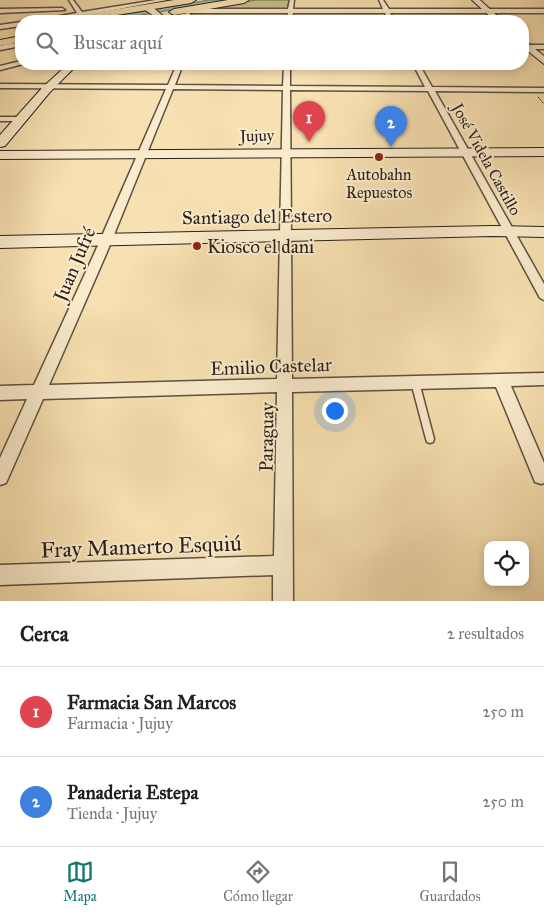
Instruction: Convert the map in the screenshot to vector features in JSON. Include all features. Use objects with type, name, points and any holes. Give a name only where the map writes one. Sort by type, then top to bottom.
[{"type":"highway","points":[[147,12],[191,0]]},
{"type":"highway","points":[[119,15],[178,11],[244,0]]},
{"type":"highway","points":[[0,32],[15,29]]},
{"type":"highway","points":[[0,43],[15,40]]},
{"type":"street","points":[[71,0],[80,12]]},
{"type":"street","points":[[147,12],[165,0]]},
{"type":"street","points":[[290,15],[292,0]]},
{"type":"street","points":[[381,0],[389,15]]},
{"type":"street","points":[[476,0],[492,15]]},
{"type":"street","points":[[0,10],[80,12]]},
{"type":"street","points":[[65,15],[103,10],[147,12],[203,11]]},
{"type":"street","points":[[178,11],[544,11]]},
{"type":"street","points":[[0,27],[15,25]]},
{"type":"street","points":[[0,48],[15,45]]},
{"type":"street","points":[[529,45],[544,47]]},
{"type":"street","points":[[529,48],[544,61]]},
{"type":"street","points":[[0,68],[15,64]]},
{"type":"street","points":[[0,143],[67,70]]},
{"type":"street","name":"Juan Jufré","points":[[0,477],[106,240],[177,70]]},
{"type":"street","name":"Paraguay","points":[[282,601],[287,235],[287,70]]},
{"type":"street","name":"José Videla Castillo","points":[[419,70],[544,295]]},
{"type":"street","points":[[0,86],[544,90]]},
{"type":"street","points":[[0,119],[21,119]]},
{"type":"street","name":"Jujuy","points":[[0,155],[544,152]]},
{"type":"street","name":"Santiago del Estero","points":[[0,242],[508,230],[544,232]]},
{"type":"street","name":"Emilio Castelar","points":[[0,393],[544,379]]},
{"type":"street","points":[[501,380],[541,476]]},
{"type":"street","name":"Fray Mamerto Esquiú","points":[[0,575],[283,565]]},
{"type":"lane","points":[[415,382],[430,439]]},
{"type":"shaded area","points":[[209,0],[230,0],[141,15],[120,15]]},
{"type":"shaded area","points":[[256,0],[289,0],[287,9],[203,9]]},
{"type":"place","name":"Farmacia San Marcos","points":[[309,142]]},
{"type":"place","name":"Panaderia Estepa","points":[[391,147]]},
{"type":"place","name":"Autobahn Repuestos","points":[[379,157]]},
{"type":"place","name":"Kiosco el dani","points":[[197,246]]}]
